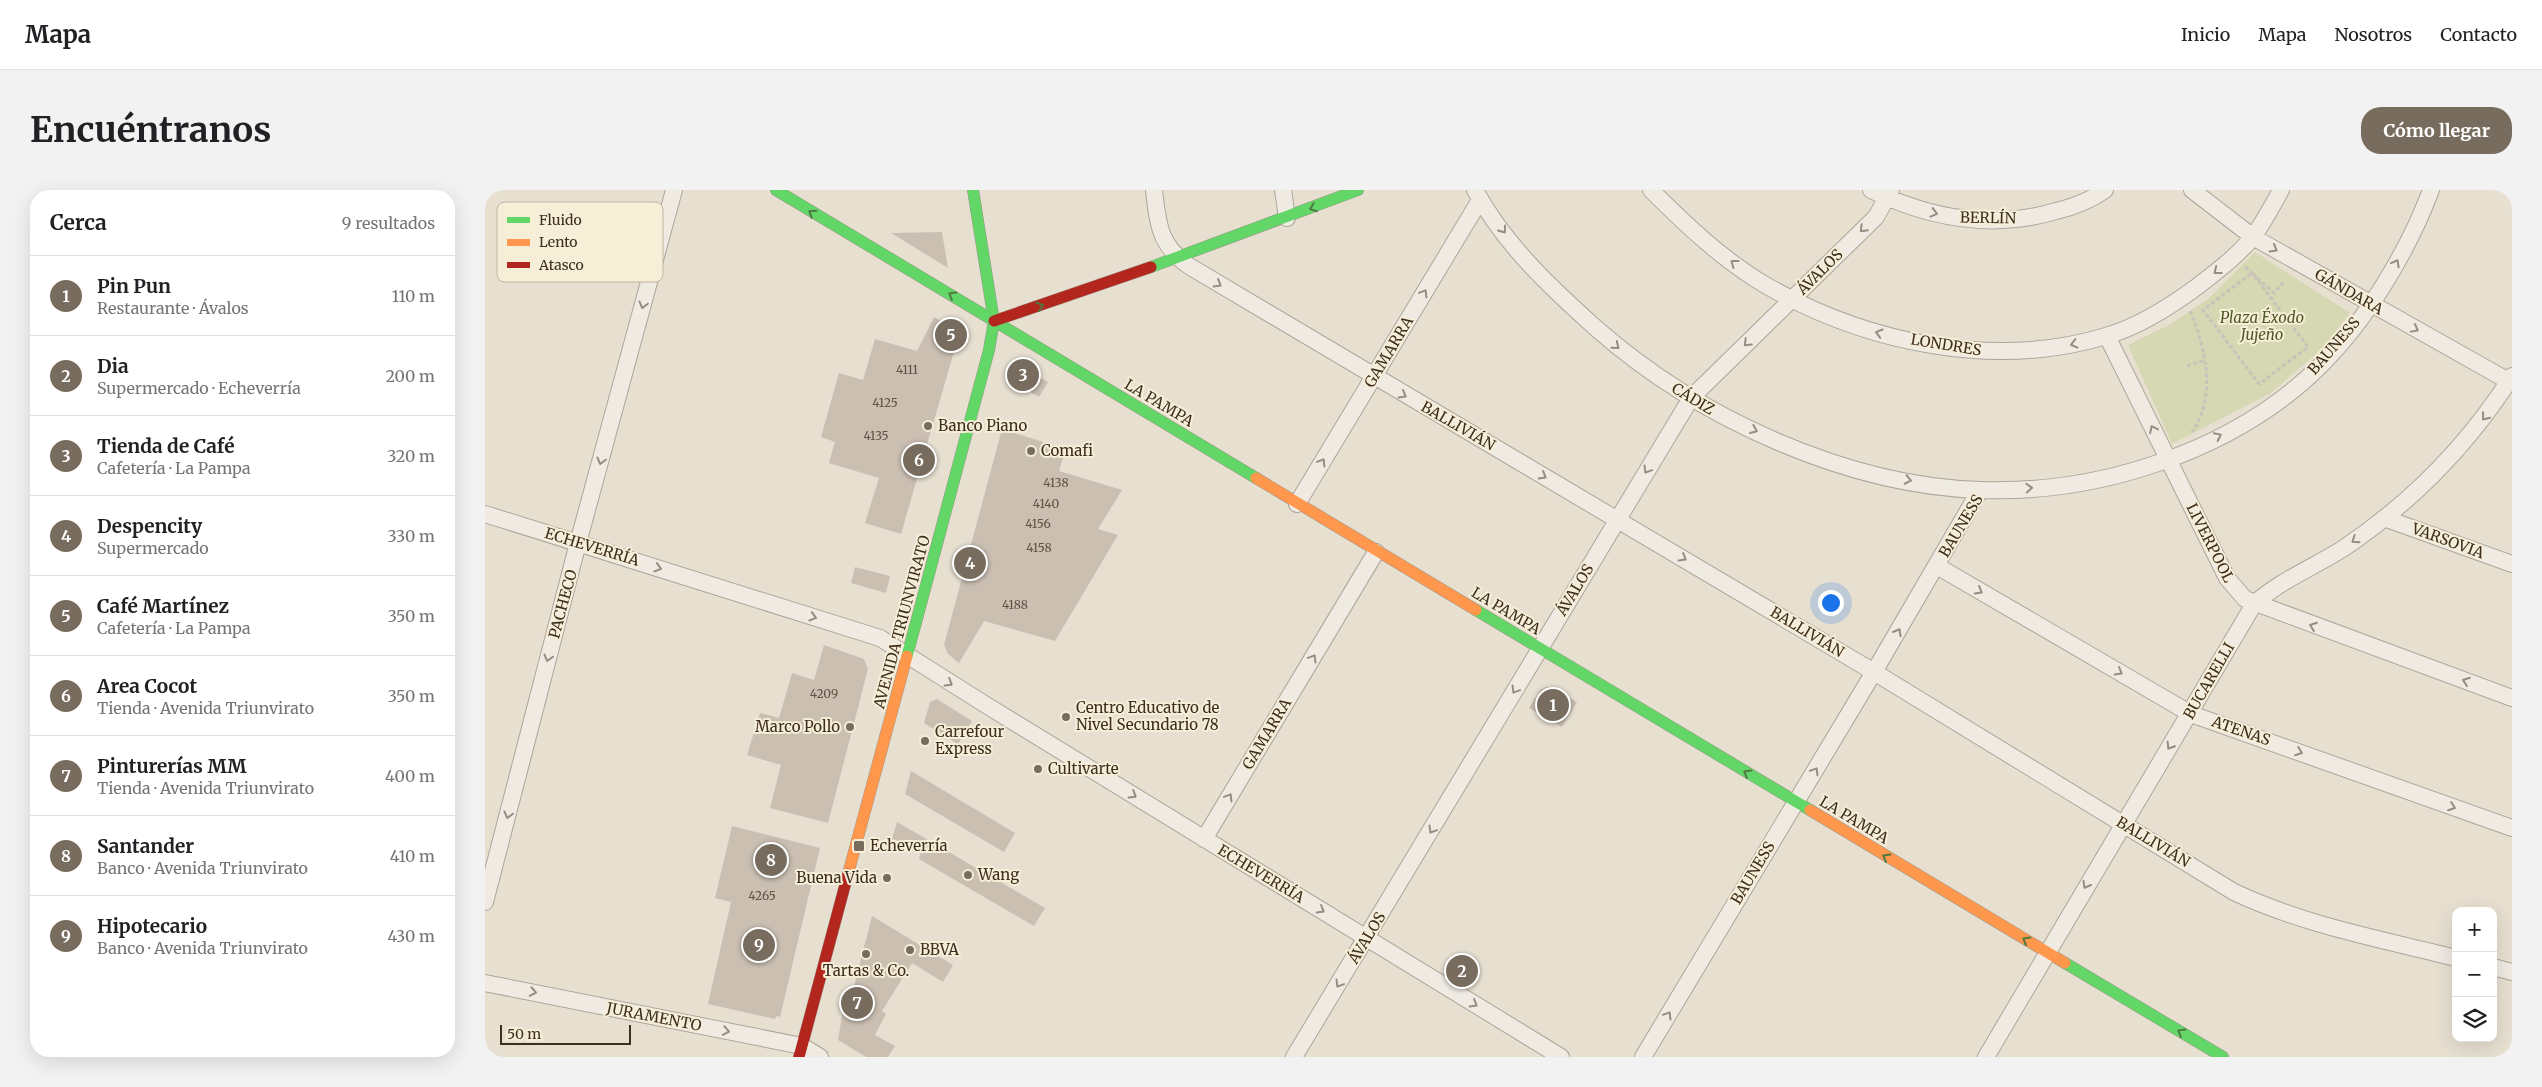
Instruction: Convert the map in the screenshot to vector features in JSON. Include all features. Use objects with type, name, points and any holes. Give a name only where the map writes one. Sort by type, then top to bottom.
[{"type":"street","name":"PACHECO","points":[[663,234],[675,190]]},
{"type":"street","name":"AVENIDA TRIUNVIRATO","points":[[800,1052],[989,350],[993,321],[973,190]]},
{"type":"street","points":[[1154,190],[1161,234],[1177,258]]},
{"type":"street","points":[[1283,190],[1287,218]]},
{"type":"street","points":[[993,321],[1177,258],[1358,190]]},
{"type":"street","name":"LONDRES","points":[[1651,190],[1698,235],[1735,265],[1793,299],[1877,332],[1958,348],[2022,352],[2059,348],[2107,336],[2144,319],[2183,297],[2219,270],[2253,237],[2281,190]]},
{"type":"street","name":"BERLÍN","points":[[1871,190],[1889,194],[1948,217],[1979,221],[2011,221],[2041,216],[2071,207],[2105,190]]},
{"type":"street","name":"GÁNDARA","points":[[2192,190],[2253,237],[2370,304],[2511,380]]},
{"type":"street","name":"BAUNESS","points":[[1643,1057],[1874,672],[1980,490],[2033,488],[2095,481],[2126,474],[2171,458],[2239,426],[2280,400],[2321,366],[2370,304],[2395,267],[2424,210],[2431,190]]},
{"type":"street","name":"LA PAMPA","points":[[785,193],[813,214],[2223,1057]]},
{"type":"street","name":"ÁVALOS","points":[[1294,1057],[1691,398],[1875,217],[1889,194]]},
{"type":"street","name":"GAMARRA","points":[[1297,504],[1478,195]]},
{"type":"street","name":"CÁDIZ","points":[[1478,195],[1512,242],[1546,283],[1615,345],[1652,374],[1723,417],[1843,466],[1927,484],[1980,490]]},
{"type":"street","name":"BALLIVIÁN","points":[[1177,258],[1373,377],[1874,672],[2233,892],[2261,905],[2309,922],[2452,957]]},
{"type":"street","name":"PACHECO","points":[[485,902],[578,543],[650,282]]},
{"type":"street","name":"LIVERPOOL","points":[[2107,336],[2171,458],[2227,578],[2235,590],[2255,604],[2512,698]]},
{"type":"street","name":"BUCARELLI","points":[[1985,1057],[2122,824],[2191,714],[2255,604],[2279,584],[2341,549],[2384,518],[2429,481],[2489,412],[2511,380]]},
{"type":"street","name":"ECHEVERRÍA","points":[[485,514],[880,638],[1561,1057]]},
{"type":"street","name":"VARSOVIA","points":[[2384,518],[2512,564]]},
{"type":"street","name":"GAMARRA","points":[[1204,839],[1376,552]]},
{"type":"street","name":"ATENAS","points":[[1937,566],[2191,714],[2512,828]]},
{"type":"street","points":[[2497,968],[2512,972]]},
{"type":"street","name":"JURAMENTO","points":[[485,983],[820,1057]]},
{"type":"path","points":[[2252,273],[2308,347],[2259,384],[2203,310],[2252,273]]},
{"type":"path","points":[[2252,273],[2274,293],[2283,283]]},
{"type":"path","points":[[2171,458],[2195,429],[2203,410],[2207,389],[2205,360],[2195,323],[2183,297]]},
{"type":"path","points":[[2187,366],[2205,360]]},
{"type":"green space","name":"Plaza Éxodo Jujeño","points":[[2255,252],[2350,313],[2323,348],[2271,393],[2172,444],[2128,345],[2169,325],[2208,299]]},
{"type":"building","points":[[942,232],[948,268],[891,233]]},
{"type":"building","points":[[934,317],[953,328],[958,338],[901,534],[865,523],[879,478],[829,463],[835,442],[821,437],[839,373],[863,380],[875,339],[917,351]]},
{"type":"building","points":[[1022,367],[1048,382],[1039,397],[1015,383]]},
{"type":"building","points":[[1002,429],[1066,449],[1059,471],[1122,490],[1098,529],[1118,535],[1055,641],[984,621],[959,663],[948,654],[944,645]]},
{"type":"building","points":[[855,567],[890,576],[886,593],[851,583]]},
{"type":"building","points":[[824,645],[864,659],[868,669],[828,823],[770,808],[781,765],[747,755],[760,713],[779,718],[792,673],[814,680]]},
{"type":"building","points":[[1551,687],[1577,702],[1562,727],[1529,708],[1540,690]]},
{"type":"building","points":[[937,699],[972,721],[958,744],[924,723],[930,702]]},
{"type":"building","points":[[911,771],[1015,833],[1004,852],[905,794]]},
{"type":"building","name":"Wang","points":[[897,822],[1045,908],[1034,926],[919,859],[922,847],[892,839]]},
{"type":"building","points":[[732,826],[820,848],[780,1017],[776,1016],[775,1019],[708,1004],[731,902],[715,898]]},
{"type":"building","points":[[872,916],[953,965],[943,982],[912,963],[882,1011],[886,1014],[875,1035],[895,1046],[888,1057],[866,1057],[838,1040],[842,1016],[849,993],[852,994]]},
{"type":"traffic: fast","points":[[776,190],[1256,478]]},
{"type":"traffic: fast","points":[[907,656],[989,350],[994,321],[973,190]]},
{"type":"traffic: fast","points":[[1151,267],[1358,190]]},
{"type":"traffic: fast","points":[[1476,610],[1810,810]]},
{"type":"traffic: fast","points":[[2065,963],[2223,1057]]},
{"type":"traffic: slow","points":[[1256,478],[1476,610]]},
{"type":"traffic: slow","points":[[848,874],[907,656]]},
{"type":"traffic: slow","points":[[1810,810],[2065,963]]},
{"type":"traffic: jam","points":[[994,321],[1151,267]]},
{"type":"traffic: jam","points":[[799,1057],[848,874]]},
{"type":"place","name":"Café Martínez","points":[[951,335]]},
{"type":"place","name":"Tienda de Café","points":[[1023,375]]},
{"type":"place","name":"Banco Piano","points":[[928,426]]},
{"type":"place","name":"Comafi","points":[[1031,451]]},
{"type":"place","name":"Area Cocot","points":[[919,460]]},
{"type":"place","name":"Despencity","points":[[970,563]]},
{"type":"place","name":"Pin Pun","points":[[1553,705]]},
{"type":"place","name":"Centro Educativo de Nivel Secundario 78","points":[[1066,717]]},
{"type":"place","name":"Marco Pollo","points":[[850,727]]},
{"type":"place","name":"Carrefour Express","points":[[925,741]]},
{"type":"place","name":"Cultivarte","points":[[1038,769]]},
{"type":"place","name":"Echeverría","points":[[859,846]]},
{"type":"place","name":"Santander","points":[[771,860]]},
{"type":"place","name":"Wang","points":[[968,875]]},
{"type":"place","name":"Buena Vida","points":[[887,878]]},
{"type":"place","name":"Hipotecario","points":[[759,945]]},
{"type":"place","name":"BBVA","points":[[910,950]]},
{"type":"place","name":"Tartas & Co.","points":[[866,954]]},
{"type":"place","name":"Dia","points":[[1462,971]]},
{"type":"place","name":"Pinturerías MM","points":[[857,1003]]}]
